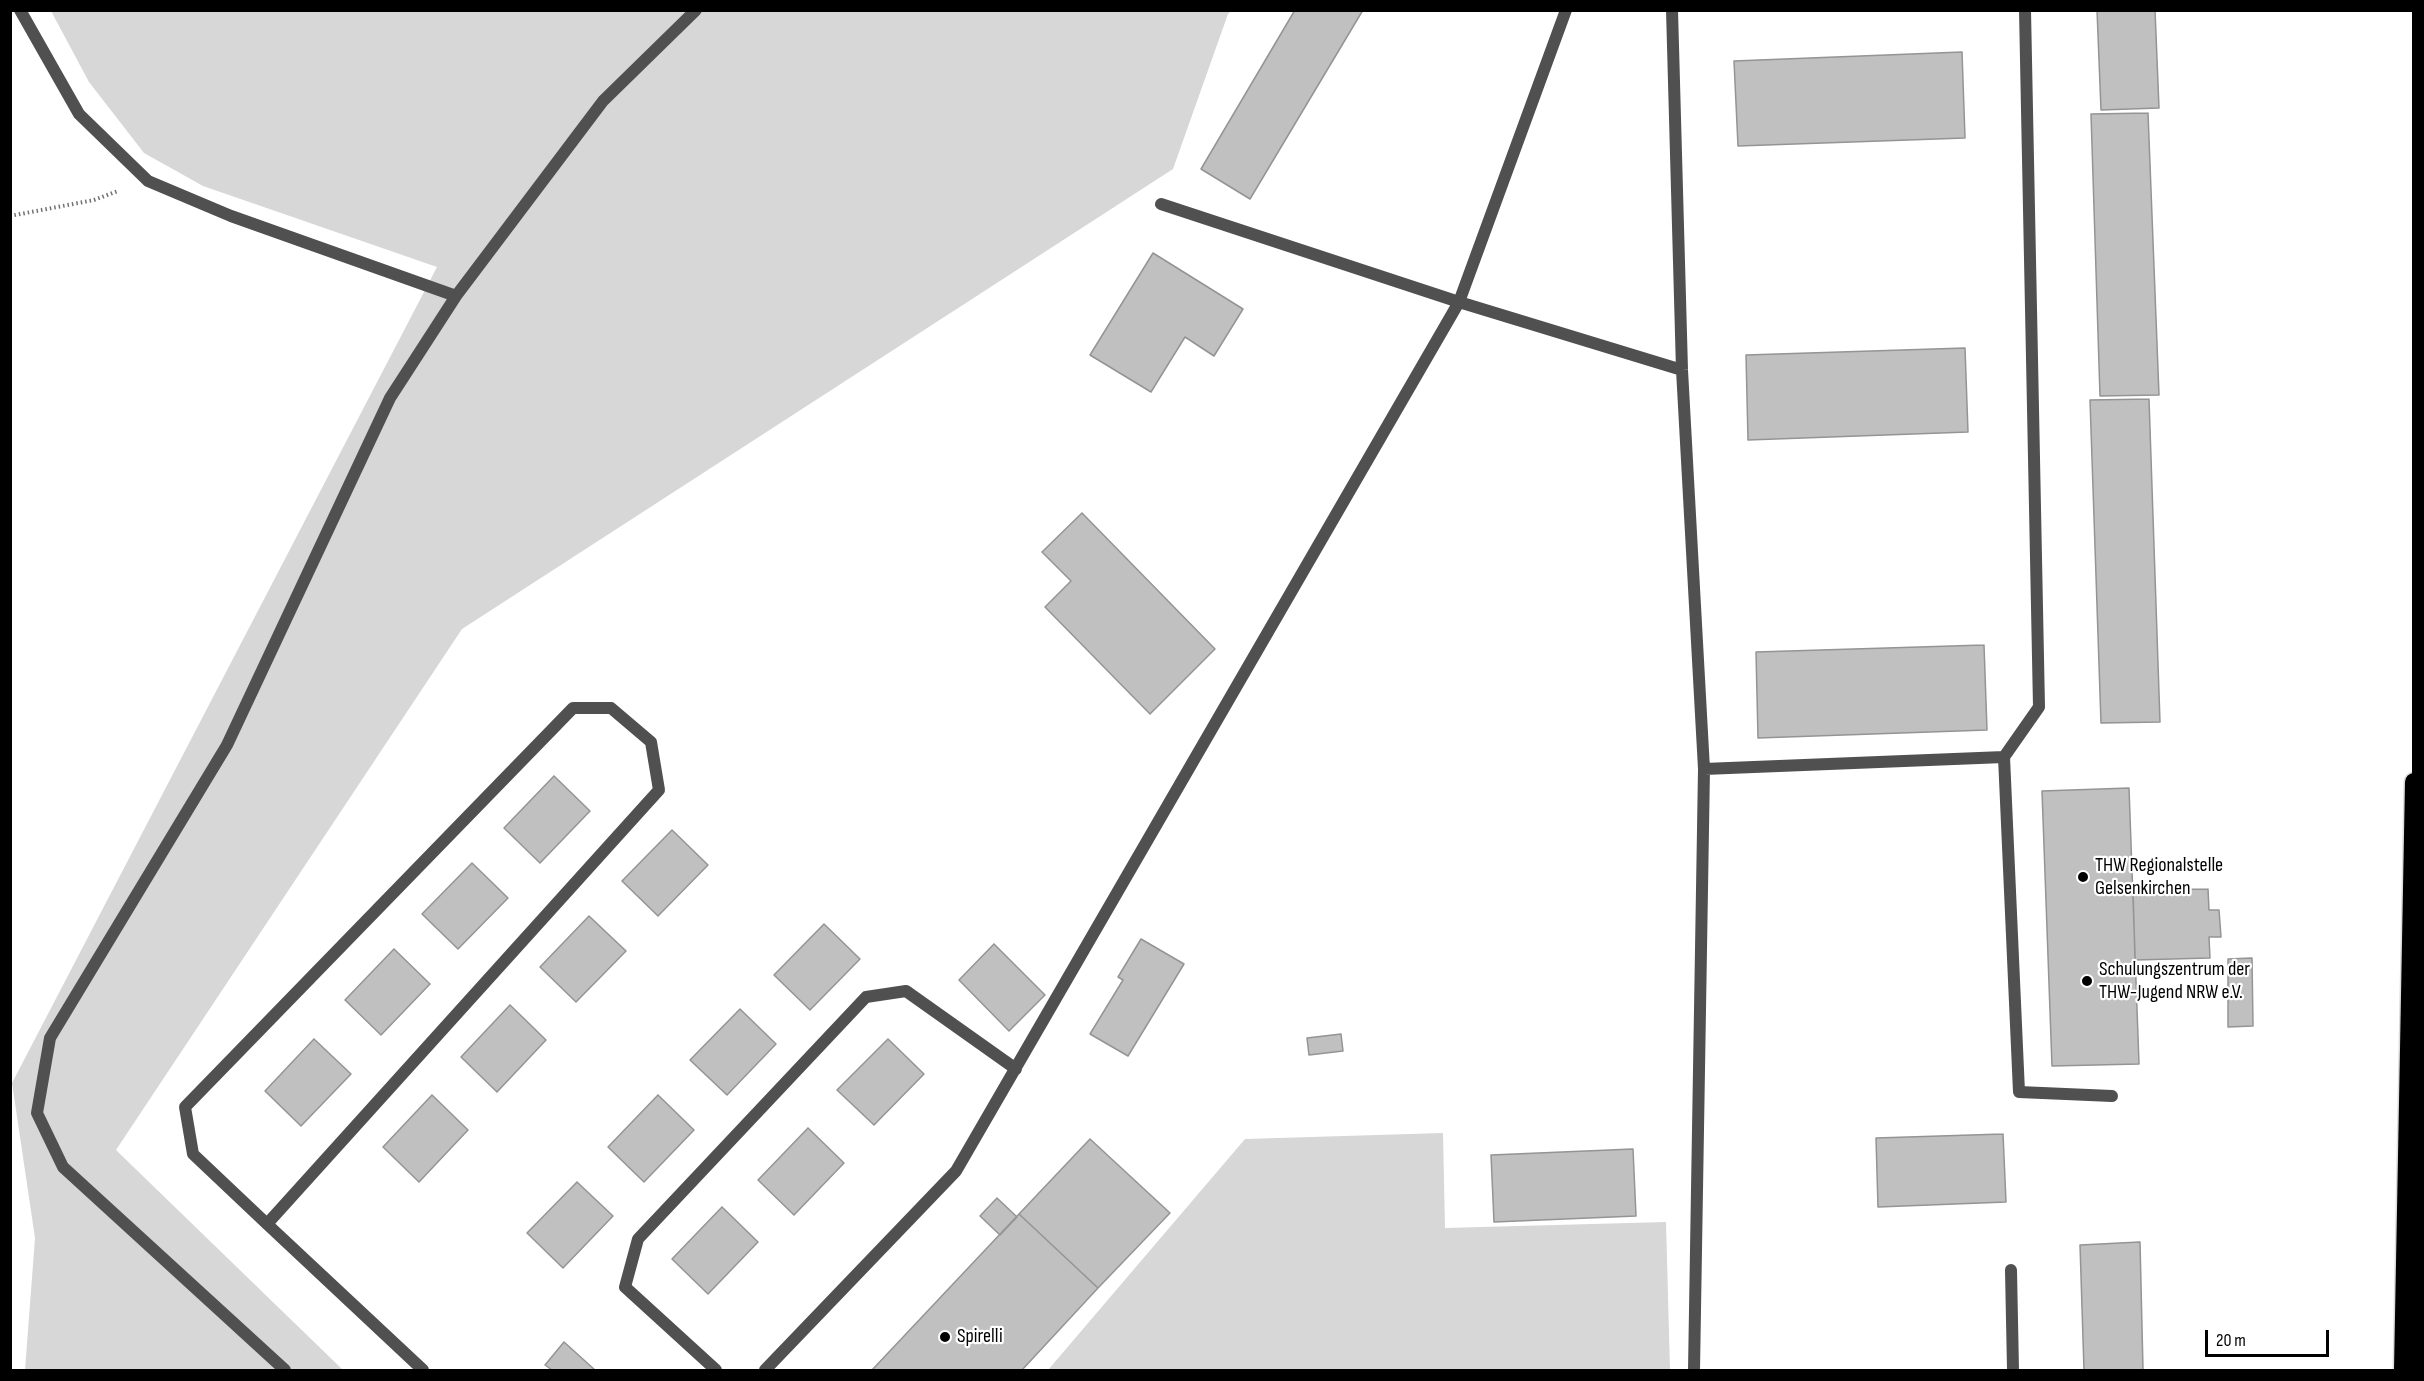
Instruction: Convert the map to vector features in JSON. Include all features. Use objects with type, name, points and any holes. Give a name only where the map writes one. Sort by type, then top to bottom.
[{"type":"highway","points":[[2403,1371],[2414,782]]},
{"type":"lane","points":[[20,10],[80,114],[148,181],[231,216],[456,296]]},
{"type":"lane","points":[[285,1371],[63,1167],[37,1113],[50,1038],[227,745],[390,398],[456,296],[603,101],[696,10]]},
{"type":"lane","points":[[765,1371],[956,1171],[1460,302],[1566,10]]},
{"type":"lane","points":[[1672,10],[1682,370],[1704,769],[1694,1371]]},
{"type":"lane","points":[[2025,10],[2039,707],[2004,757],[2019,1092],[2112,1096]]},
{"type":"lane","points":[[1161,204],[1460,302],[1682,370]]},
{"type":"lane","points":[[267,1224],[659,790],[651,742],[611,708],[573,708],[185,1107],[193,1154],[267,1224],[423,1371]]},
{"type":"lane","points":[[1704,769],[2004,757]]},
{"type":"lane","points":[[716,1371],[625,1287],[638,1239],[866,997],[906,991],[1016,1069]]},
{"type":"lane","points":[[2011,1270],[2013,1371]]},
{"type":"path","points":[[10,216],[94,200],[148,181]]},
{"type":"shaded area","points":[[51,11],[1231,11],[1173,169],[462,629],[116,1150],[343,1370],[25,1370],[35,1238],[12,1083],[437,267],[203,186],[144,153],[89,82]]},
{"type":"shaded area","points":[[1443,1133],[1445,1228],[1666,1222],[1670,1370],[1048,1370],[1245,1139]]},
{"type":"building","points":[[1295,10],[1363,10],[1250,199],[1201,169]]},
{"type":"building","points":[[2097,10],[2155,10],[2159,108],[2101,110]]},
{"type":"building","points":[[1962,52],[1965,138],[1738,146],[1734,61]]},
{"type":"building","points":[[2148,113],[2159,395],[2100,396],[2091,114]]},
{"type":"building","points":[[1153,253],[1243,309],[1214,356],[1185,337],[1151,392],[1090,355]]},
{"type":"building","points":[[1965,348],[1968,432],[1748,440],[1746,355]]},
{"type":"building","points":[[2149,399],[2160,722],[2101,723],[2090,400]]},
{"type":"building","points":[[1082,513],[1215,649],[1150,714],[1045,607],[1071,581],[1042,552]]},
{"type":"building","points":[[1984,645],[1987,730],[1758,738],[1756,652]]},
{"type":"building","points":[[554,776],[590,811],[540,863],[504,828]]},
{"type":"building","points":[[2129,788],[2139,1064],[2052,1066],[2042,791]]},
{"type":"building","points":[[672,830],[708,865],[658,916],[622,881]]},
{"type":"building","points":[[472,863],[508,898],[458,949],[422,914]]},
{"type":"building","points":[[2208,889],[2209,910],[2219,910],[2221,937],[2209,937],[2210,958],[2135,960],[2133,890]]},
{"type":"building","points":[[589,916],[626,951],[576,1002],[540,967]]},
{"type":"building","points":[[824,924],[860,959],[810,1010],[774,975]]},
{"type":"building","points":[[1141,939],[1184,964],[1128,1056],[1090,1034],[1123,980],[1118,977]]},
{"type":"building","points":[[994,944],[1045,995],[1009,1031],[959,980]]},
{"type":"building","points":[[394,949],[430,984],[381,1035],[345,1000]]},
{"type":"building","points":[[2252,958],[2253,1026],[2228,1027],[2228,959]]},
{"type":"building","points":[[510,1005],[546,1040],[497,1092],[461,1057]]},
{"type":"building","points":[[740,1009],[776,1044],[727,1095],[690,1060]]},
{"type":"building","points":[[1341,1034],[1343,1051],[1309,1055],[1307,1038]]},
{"type":"building","points":[[314,1039],[351,1074],[301,1126],[265,1091]]},
{"type":"building","points":[[888,1039],[924,1074],[874,1125],[837,1090]]},
{"type":"building","points":[[432,1095],[468,1130],[419,1182],[383,1147]]},
{"type":"building","points":[[658,1095],[694,1130],[644,1182],[608,1147]]},
{"type":"building","points":[[808,1128],[844,1163],[794,1215],[758,1180]]},
{"type":"building","points":[[2003,1134],[2006,1202],[1878,1207],[1876,1138]]},
{"type":"building","points":[[1090,1139],[1170,1213],[1098,1288],[1019,1214]]},
{"type":"building","points":[[1633,1149],[1636,1216],[1494,1222],[1491,1155]]},
{"type":"building","points":[[577,1182],[613,1216],[563,1268],[527,1233]]},
{"type":"building","points":[[997,1198],[1017,1217],[1000,1235],[980,1216]]},
{"type":"building","points":[[722,1207],[758,1242],[708,1294],[672,1259]]},
{"type":"building","points":[[1019,1214],[1098,1288],[1022,1370],[872,1370]]},
{"type":"building","points":[[2140,1242],[2143,1370],[2084,1370],[2080,1245]]},
{"type":"building","points":[[564,1342],[595,1370],[552,1370],[545,1365]]},
{"type":"place","name":"THW Regionalstelle Gelsenkirchen","points":[[2083,877]]},
{"type":"place","name":"Schulungszentrum der THW-Jugend NRW e.V.","points":[[2087,981]]},
{"type":"place","name":"Spirelli","points":[[945,1337]]}]
